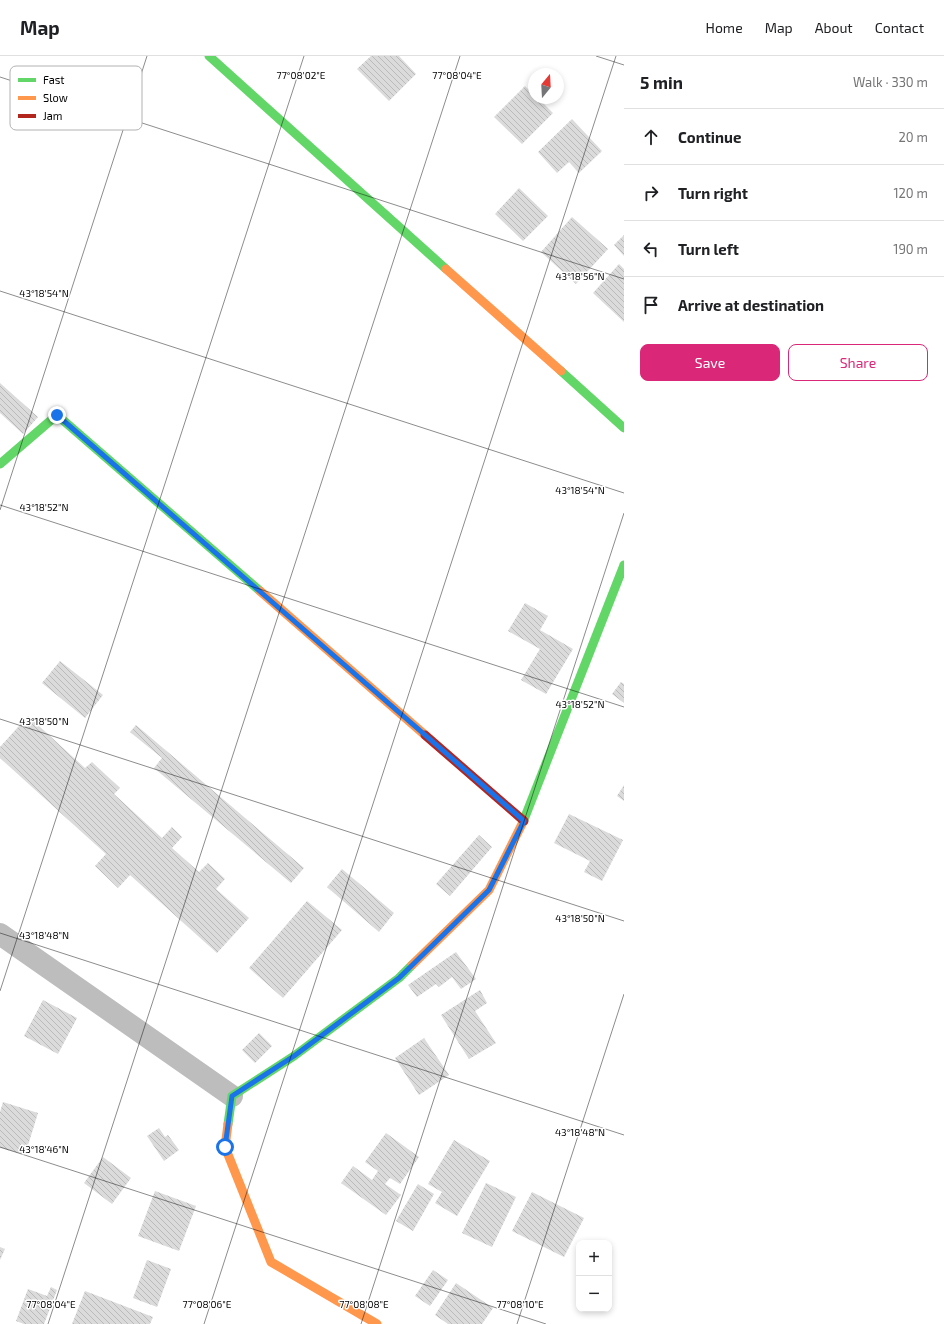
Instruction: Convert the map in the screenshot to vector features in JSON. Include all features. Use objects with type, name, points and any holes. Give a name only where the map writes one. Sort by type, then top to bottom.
[{"type":"street","points":[[209,56],[624,428]]},
{"type":"street","points":[[0,464],[57,415],[524,821]]},
{"type":"street","points":[[377,1324],[271,1262],[225,1147],[232,1096],[294,1056],[399,978],[489,890],[524,821],[624,565]]},
{"type":"street","points":[[0,934],[232,1096]]},
{"type":"building","points":[[371,56],[399,56],[416,74],[389,101],[357,69]]},
{"type":"building","points":[[525,86],[528,89],[528,104],[544,104],[553,113],[522,144],[494,117]]},
{"type":"building","points":[[572,119],[602,151],[579,173],[569,162],[557,173],[538,152]]},
{"type":"building","points":[[519,188],[548,216],[523,241],[495,214]]},
{"type":"building","points":[[572,217],[608,249],[576,284],[541,252]]},
{"type":"building","points":[[624,235],[624,256],[614,245]]},
{"type":"building","points":[[619,264],[624,269],[624,322],[593,293]]},
{"type":"building","points":[[0,383],[38,417],[23,434],[0,413]]},
{"type":"building","points":[[525,603],[548,616],[540,630],[573,649],[546,694],[521,680],[540,649],[508,631]]},
{"type":"building","points":[[60,661],[103,695],[85,718],[42,683]]},
{"type":"building","points":[[621,682],[624,684],[624,703],[612,694]]},
{"type":"building","points":[[28,716],[85,768],[92,762],[120,788],[114,794],[162,838],[172,827],[182,837],[172,848],[199,872],[208,863],[225,879],[216,889],[249,918],[217,953],[130,875],[118,888],[95,866],[106,854],[0,758],[0,747]]},
{"type":"building","points":[[136,725],[304,868],[291,883],[154,768],[162,758],[130,732]]},
{"type":"building","points":[[624,785],[624,801],[617,796]]},
{"type":"building","points":[[569,814],[623,840],[602,881],[584,872],[590,861],[554,843]]},
{"type":"building","points":[[479,835],[492,847],[450,896],[436,884]]},
{"type":"building","points":[[342,869],[394,913],[379,932],[327,887]]},
{"type":"building","points":[[307,901],[342,930],[283,998],[249,968]]},
{"type":"building","points":[[456,952],[476,979],[461,989],[452,977],[439,987],[436,984],[417,997],[408,985]]},
{"type":"building","points":[[480,990],[487,1003],[475,1011],[496,1043],[469,1059],[441,1015]]},
{"type":"building","points":[[43,1000],[77,1018],[58,1054],[24,1036]]},
{"type":"building","points":[[259,1033],[272,1046],[255,1063],[242,1050]]},
{"type":"building","points":[[424,1038],[449,1075],[419,1095],[395,1058]]},
{"type":"building","points":[[3,1102],[38,1113],[25,1155],[0,1148],[0,1112]]},
{"type":"building","points":[[159,1128],[165,1137],[168,1135],[179,1150],[164,1161],[147,1136]]},
{"type":"building","points":[[386,1133],[419,1157],[400,1184],[390,1178],[385,1184],[401,1195],[386,1215],[341,1183],[353,1166],[372,1180],[378,1171],[365,1162]]},
{"type":"building","points":[[454,1140],[490,1161],[457,1216],[435,1203],[442,1192],[428,1184]]},
{"type":"building","points":[[103,1157],[131,1178],[112,1204],[84,1183]]},
{"type":"building","points":[[486,1183],[516,1197],[492,1247],[462,1233]]},
{"type":"building","points":[[418,1184],[434,1194],[413,1231],[396,1221]]},
{"type":"building","points":[[155,1191],[196,1206],[179,1251],[138,1236]]},
{"type":"building","points":[[532,1192],[584,1218],[564,1257],[512,1231]]},
{"type":"building","points":[[0,1247],[5,1249],[0,1260]]},
{"type":"building","points":[[147,1260],[171,1269],[157,1307],[133,1298]]},
{"type":"building","points":[[433,1270],[448,1280],[430,1306],[415,1296]]},
{"type":"building","points":[[456,1283],[493,1308],[482,1324],[448,1324],[435,1315]]},
{"type":"building","points":[[51,1287],[57,1290],[44,1324],[24,1324],[16,1321],[28,1289],[47,1296]]},
{"type":"building","points":[[85,1291],[153,1317],[150,1324],[72,1324]]},
{"type":"traffic: fast","points":[[209,56],[446,269]]},
{"type":"traffic: fast","points":[[561,371],[624,428]]},
{"type":"traffic: fast","points":[[0,464],[57,415],[260,591]]},
{"type":"traffic: fast","points":[[523,822],[624,565]]},
{"type":"traffic: fast","points":[[228,1124],[232,1096],[294,1056],[399,978],[412,965]]},
{"type":"traffic: slow","points":[[446,269],[561,371]]},
{"type":"traffic: slow","points":[[260,591],[425,735]]},
{"type":"traffic: slow","points":[[412,965],[489,890],[523,822]]},
{"type":"traffic: slow","points":[[228,1124],[225,1147],[271,1262],[377,1324]]},
{"type":"traffic: jam","points":[[425,735],[524,821]]},
{"type":"route","points":[[57,415],[524,821],[489,890],[399,978],[294,1056],[232,1096],[225,1147]]}]
